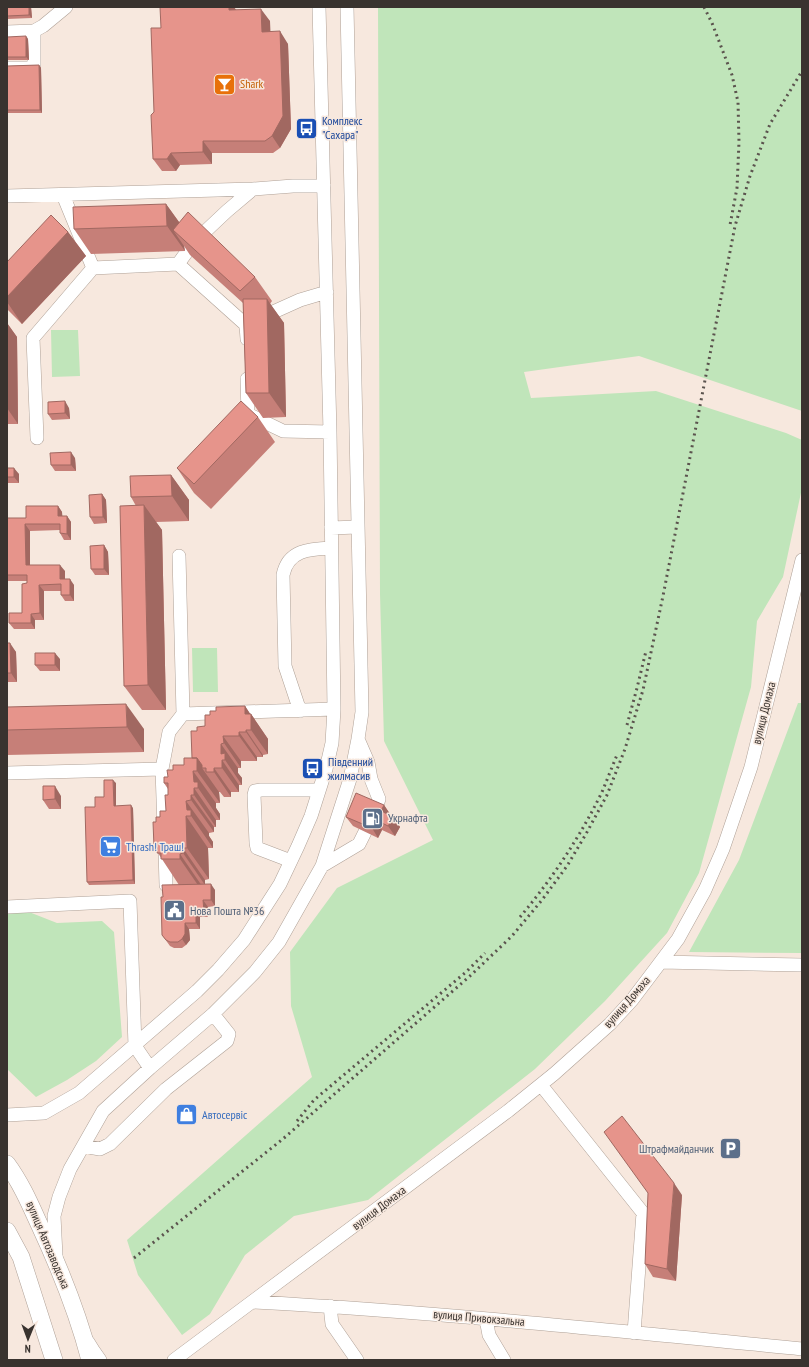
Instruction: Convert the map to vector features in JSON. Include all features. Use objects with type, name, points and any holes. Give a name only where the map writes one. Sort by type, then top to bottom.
[{"type":"main road","name":"вулиця Автозаводська","points":[[7,1164],[19,1180],[56,1260],[82,1329],[90,1360]]},
{"type":"main road","points":[[7,1231],[21,1257],[54,1360]]},
{"type":"street","points":[[7,32],[34,31],[43,26],[66,7]]},
{"type":"street","points":[[7,1115],[44,1113],[79,1093],[135,1046],[197,991],[218,970],[244,940],[280,884],[311,816],[326,769],[332,743],[334,709],[330,432],[319,7]]},
{"type":"street","points":[[56,1260],[54,1216],[59,1197],[70,1169],[103,1111],[150,1068],[214,1014],[255,972],[279,942],[322,866],[350,779],[362,712],[347,7]]},
{"type":"street","points":[[7,68],[31,68],[34,65],[34,31]]},
{"type":"street","points":[[7,196],[324,186]]},
{"type":"street","points":[[178,264],[194,242],[253,189]]},
{"type":"street","points":[[63,195],[93,268]]},
{"type":"street","points":[[37,438],[32,338],[93,268],[178,264],[246,325],[247,354]]},
{"type":"street","points":[[246,325],[300,300],[327,292]]},
{"type":"street","points":[[232,429],[248,414],[247,369]]},
{"type":"street","points":[[248,414],[284,432],[330,432]]},
{"type":"street","points":[[331,528],[357,527]]},
{"type":"street","points":[[300,711],[285,666],[284,569],[293,556],[301,551],[331,548]]},
{"type":"street","points":[[166,884],[162,769],[169,732],[183,714],[179,556]]},
{"type":"street","name":"вулиця Домаха","points":[[252,1302],[541,1085],[610,1024],[632,1000],[661,962],[690,918],[724,849],[751,767],[802,560]]},
{"type":"street","points":[[183,714],[334,709]]},
{"type":"street","points":[[358,739],[368,762],[371,779],[379,799],[376,808]]},
{"type":"street","points":[[7,774],[162,769]]},
{"type":"street","points":[[291,861],[257,848],[255,791],[319,790]]},
{"type":"street","points":[[322,866],[359,844],[366,832]]},
{"type":"street","points":[[7,907],[130,901],[135,1046],[150,1068]]},
{"type":"street","points":[[661,962],[802,964]]},
{"type":"street","points":[[83,1146],[100,1149],[110,1144],[166,1089],[227,1041],[229,1034],[214,1014]]},
{"type":"street","points":[[541,1085],[643,1213],[634,1332]]},
{"type":"street","points":[[174,1360],[252,1302]]},
{"type":"street","name":"вулиця Привокзальна","points":[[252,1302],[330,1306],[486,1318],[802,1349]]},
{"type":"street","points":[[330,1306],[332,1324],[357,1360]]},
{"type":"street","points":[[486,1318],[490,1335],[504,1360]]},
{"type":"street","points":[[82,1329],[100,1360]]},
{"type":"green space","points":[[378,7],[802,7],[802,411],[639,356],[524,372],[531,398],[656,391],[786,433],[802,440],[802,488],[783,577],[757,621],[751,687],[699,873],[667,933],[605,1001],[535,1069],[368,1200],[294,1216],[245,1255],[210,1314],[182,1335],[138,1275],[127,1240],[312,1077],[291,1006],[290,952],[337,888],[433,840],[384,741],[380,594]]},
{"type":"green space","points":[[51,330],[78,330],[80,376],[52,377]]},
{"type":"green space","points":[[192,648],[217,648],[218,692],[193,692]]},
{"type":"green space","points":[[798,703],[802,703],[802,953],[689,952],[739,860]]},
{"type":"green space","points":[[29,912],[57,923],[102,921],[114,932],[122,1037],[96,1061],[67,1080],[36,1097],[7,1069],[7,913]]},
{"type":"building","points":[[7,7],[29,7],[29,15],[7,16]]},
{"type":"building","name":"Shark","points":[[160,7],[229,7],[229,10],[261,9],[262,32],[280,31],[283,116],[272,136],[265,141],[203,141],[203,152],[171,153],[167,159],[153,159],[151,115],[154,112],[151,28],[161,28]]},
{"type":"building","points":[[26,36],[26,57],[7,57],[7,37]]},
{"type":"building","points":[[39,65],[40,110],[7,110],[7,66]]},
{"type":"building","points":[[166,204],[167,226],[74,229],[73,207]]},
{"type":"building","points":[[188,212],[255,277],[240,291],[173,230]]},
{"type":"building","points":[[51,215],[68,232],[7,297],[7,262]]},
{"type":"building","points":[[243,299],[267,299],[269,393],[246,393]]},
{"type":"building","points":[[65,401],[65,413],[48,414],[48,402]]},
{"type":"building","points":[[241,401],[258,417],[194,484],[177,468]]},
{"type":"building","points":[[71,452],[71,465],[51,465],[50,453]]},
{"type":"building","points":[[7,468],[14,468],[14,477],[7,477]]},
{"type":"building","points":[[171,475],[172,496],[131,497],[130,476]]},
{"type":"building","points":[[102,494],[103,517],[90,517],[89,495]]},
{"type":"building","points":[[144,505],[148,685],[124,686],[120,506]]},
{"type":"building","points":[[26,506],[58,506],[58,516],[67,516],[67,534],[60,533],[60,524],[25,524],[26,565],[60,565],[60,579],[70,579],[70,595],[61,595],[61,584],[39,585],[40,613],[31,614],[31,623],[9,623],[9,613],[22,613],[22,584],[27,583],[27,575],[7,575],[7,518],[26,518]]},
{"type":"building","points":[[104,545],[104,569],[91,569],[90,546]]},
{"type":"building","points":[[7,643],[10,643],[11,673],[7,673]]},
{"type":"building","points":[[35,653],[55,653],[55,665],[35,665]]},
{"type":"building","points":[[126,704],[127,727],[7,730],[7,707]]},
{"type":"building","points":[[245,706],[245,714],[251,714],[251,730],[239,732],[239,736],[223,736],[224,743],[221,744],[221,754],[225,753],[225,760],[222,760],[222,768],[214,768],[214,772],[206,772],[206,768],[202,768],[202,765],[197,758],[192,758],[191,731],[197,731],[197,727],[205,726],[205,715],[210,715],[210,711],[216,711],[216,707]]},
{"type":"building","points":[[184,758],[197,758],[197,771],[193,771],[194,782],[198,782],[198,788],[194,788],[194,795],[191,795],[191,800],[186,801],[187,810],[191,810],[191,816],[186,816],[187,848],[183,848],[183,853],[180,854],[180,859],[161,859],[161,853],[157,853],[157,847],[154,847],[153,822],[156,822],[156,817],[160,817],[160,811],[166,811],[165,795],[168,795],[168,783],[164,783],[164,777],[168,777],[167,770],[173,770],[173,765],[184,765]]},
{"type":"building","name":"Thrash! Траш!","points":[[104,780],[113,780],[114,806],[131,805],[133,880],[87,882],[85,807],[95,807],[95,797],[104,797]]},
{"type":"building","points":[[43,786],[55,786],[55,799],[43,800]]},
{"type":"building","points":[[356,793],[384,805],[381,811],[394,817],[388,826],[376,820],[372,828],[346,817]]},
{"type":"building","points":[[211,884],[211,900],[203,900],[204,911],[196,911],[196,923],[185,923],[185,934],[178,942],[170,942],[166,940],[162,935],[162,885]]},
{"type":"building","points":[[622,1116],[674,1183],[667,1269],[645,1264],[648,1193],[604,1132]]},
{"type":"railway","points":[[704,7],[712,23],[732,75],[738,102],[739,142],[737,188],[730,225]]},
{"type":"railway","points":[[134,1258],[284,1138],[470,976],[512,936],[542,900],[567,866],[586,834],[607,795],[625,749],[643,690],[663,596],[735,226],[750,176],[770,124],[802,71]]},
{"type":"railway","points":[[627,725],[646,651]]},
{"type":"railway","points":[[520,917],[554,873],[575,841],[602,792],[617,755]]},
{"type":"railway","points":[[297,1121],[314,1100],[466,972],[485,953]]},
{"type":"place","name":"Shark","points":[[225,84]]},
{"type":"place","name":"Комплекс \"Сахара\"","points":[[306,128]]},
{"type":"place","name":"Південний жилмасив","points":[[313,769]]},
{"type":"place","name":"Укрнафта","points":[[372,818]]},
{"type":"place","name":"Thrash! Траш!","points":[[111,847]]},
{"type":"place","name":"Нова Пошта №36","points":[[174,911]]},
{"type":"place","name":"Автосервіс","points":[[187,1115]]},
{"type":"place","name":"Штрафмайданчик","points":[[730,1149]]}]
